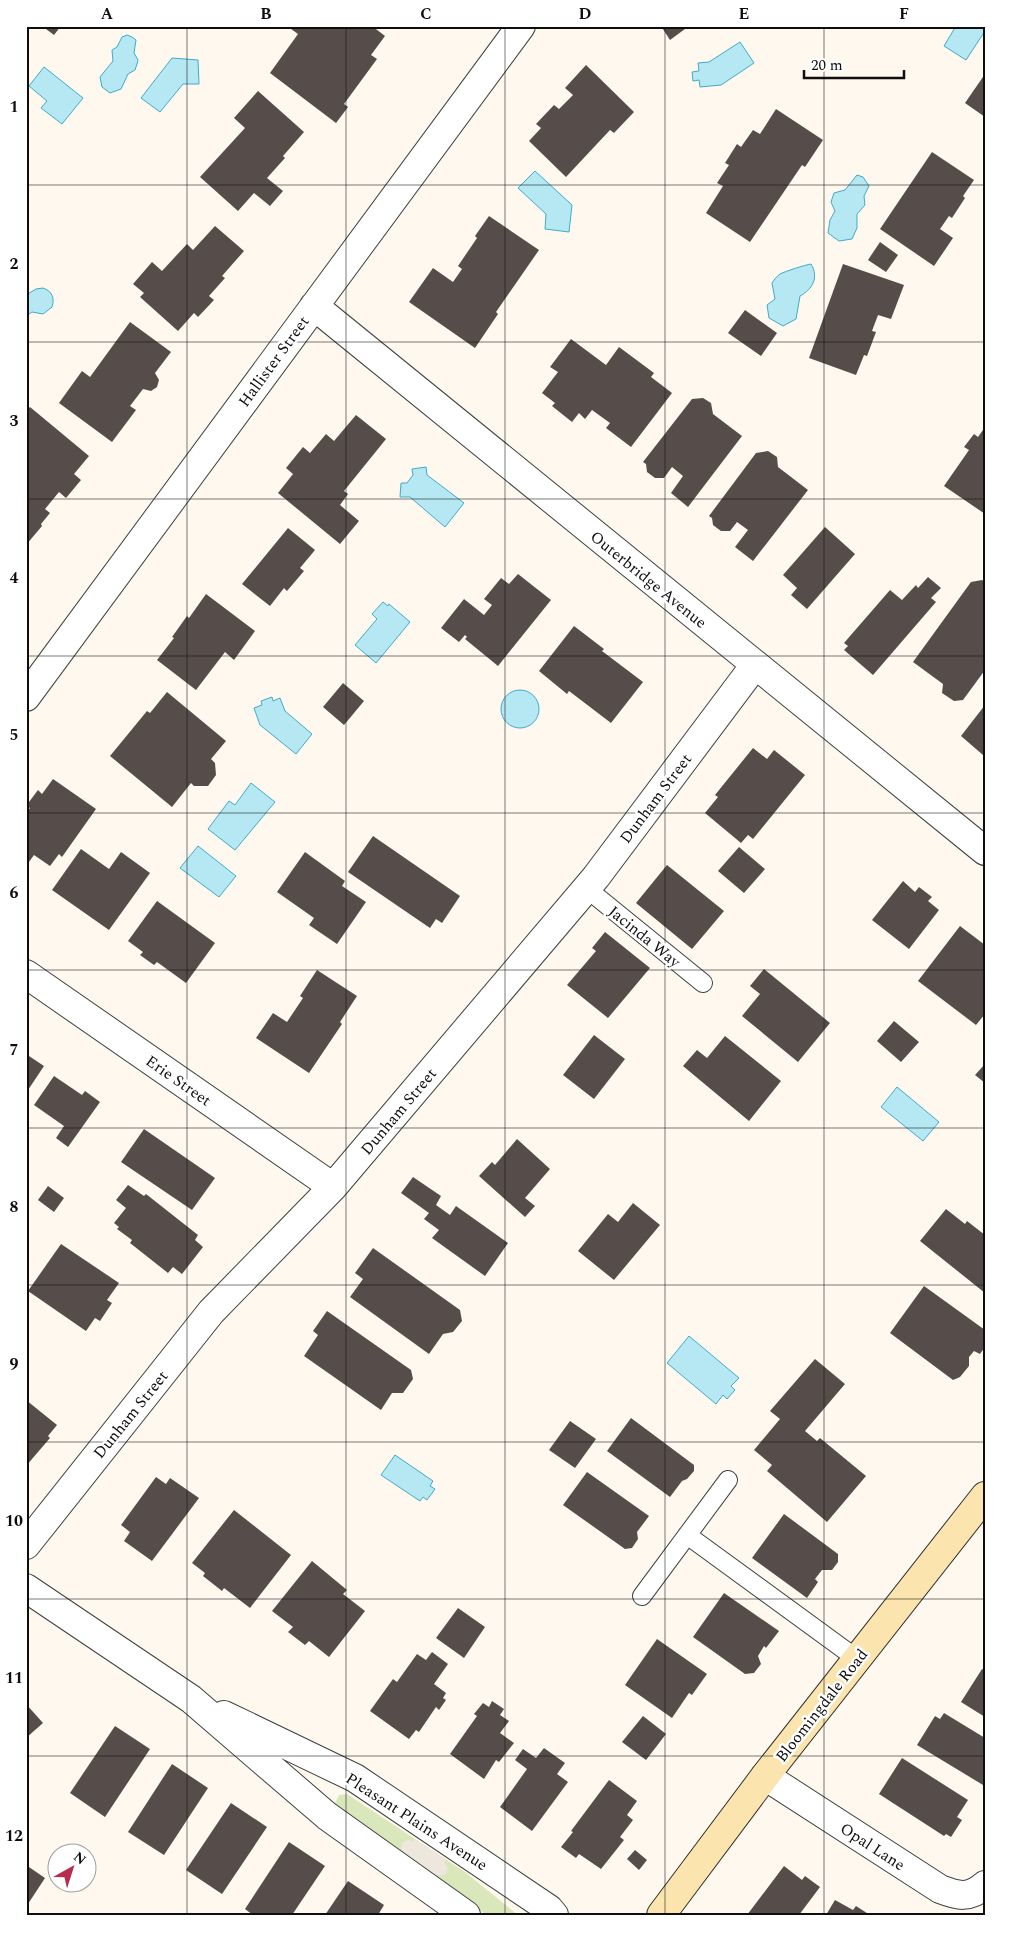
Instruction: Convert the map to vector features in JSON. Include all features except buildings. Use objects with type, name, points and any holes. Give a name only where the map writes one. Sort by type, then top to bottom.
[{"type":"street","name":"Hallister Street","points":[[26,697],[521,26]]},
{"type":"street","name":"Outerbridge Avenue","points":[[314,306],[985,851]]},
{"type":"street","name":"Dunham Street","points":[[26,1544],[211,1312],[333,1187],[586,888],[755,665]]},
{"type":"street","name":"Erie Street","points":[[26,974],[333,1187]]},
{"type":"street","name":"Bloomingdale Road","points":[[661,1915],[766,1776],[985,1496]]},
{"type":"street","name":"Pleasant Plains Avenue","points":[[26,1588],[191,1699],[327,1816],[466,1915]]},
{"type":"street","name":"Pleasant Plains Avenue","points":[[191,1699],[355,1778],[541,1904],[554,1915]]},
{"type":"street","name":"Opal Lane","points":[[766,1776],[940,1889],[954,1894],[970,1895],[985,1885]]},
{"type":"lane","name":"Jacinda Way","points":[[586,888],[703,983]]},
{"type":"lane","points":[[642,1596],[728,1480]]},
{"type":"lane","points":[[687,1535],[857,1659]]},
{"type":"green space","points":[[347,1794],[465,1872],[518,1915],[487,1915],[340,1815],[334,1805],[339,1795]]},
{"type":"shaded area","points":[[414,1839],[446,1859],[444,1862],[448,1869],[446,1874],[441,1876],[436,1874],[433,1879],[402,1857],[404,1854],[401,1848],[402,1843],[408,1840],[413,1841]]},
{"type":"water","points":[[956,26],[985,26],[985,31],[966,60],[944,46]]},
{"type":"water","points":[[127,35],[136,40],[134,53],[138,60],[137,64],[135,70],[128,74],[121,89],[110,93],[102,87],[100,77],[113,61],[112,50],[117,47],[122,37]]},
{"type":"water","points":[[740,42],[754,63],[721,85],[700,87],[699,80],[693,81],[692,72],[699,71],[698,63],[709,62]]},
{"type":"water","points":[[172,58],[198,60],[199,84],[183,84],[160,112],[141,98]]},
{"type":"water","points":[[44,67],[83,98],[62,124],[41,108],[47,101],[29,86]]},
{"type":"water","points":[[535,171],[572,205],[569,232],[545,229],[546,214],[518,188]]},
{"type":"water","points":[[857,175],[863,177],[869,186],[864,196],[865,205],[857,214],[857,228],[852,239],[839,241],[828,233],[830,220],[835,211],[831,202],[834,193],[845,190]]},
{"type":"water","points":[[811,264],[814,273],[813,282],[808,290],[800,296],[796,319],[783,326],[769,318],[767,305],[775,299],[772,283],[775,279],[783,273]]},
{"type":"water","points":[[43,288],[52,295],[52,307],[43,314],[32,312],[26,316],[26,295],[36,289]]},
{"type":"water","points":[[426,467],[427,475],[464,503],[445,527],[410,497],[400,497],[401,483],[407,483],[413,475],[412,469]]},
{"type":"water","points":[[383,602],[388,606],[389,604],[410,622],[376,663],[355,645],[377,619],[372,614]]},
{"type":"water","points":[[520,690],[533,696],[539,709],[533,722],[520,728],[507,722],[501,709],[507,696]]},
{"type":"water","points":[[272,697],[273,701],[280,698],[285,711],[312,734],[296,754],[260,725],[254,708],[262,705],[261,701]]},
{"type":"water","points":[[251,783],[275,802],[235,850],[208,829],[229,801],[235,805]]},
{"type":"water","points":[[198,846],[236,876],[219,897],[180,868]]},
{"type":"water","points":[[897,1087],[939,1122],[923,1141],[881,1107]]},
{"type":"water","points":[[689,1336],[739,1378],[731,1386],[735,1390],[727,1399],[723,1395],[716,1404],[667,1363]]},
{"type":"water","points":[[395,1455],[433,1481],[430,1486],[435,1489],[427,1500],[423,1497],[420,1501],[381,1475]]}]
